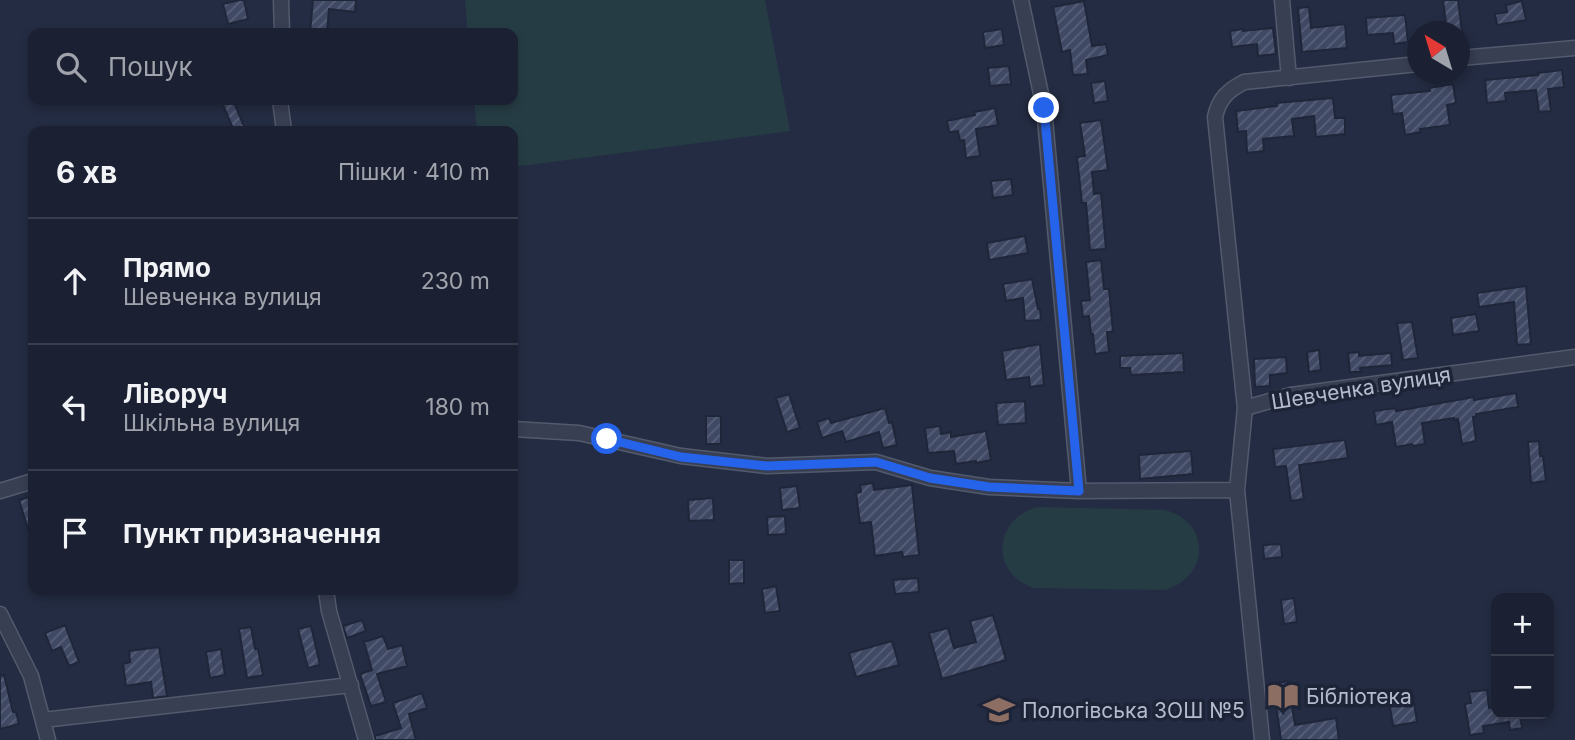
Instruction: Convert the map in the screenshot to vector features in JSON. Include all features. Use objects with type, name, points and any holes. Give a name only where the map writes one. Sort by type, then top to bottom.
[{"type":"street","points":[[281,0],[282,28]]},
{"type":"street","points":[[283,28],[290,0]]},
{"type":"street","points":[[1021,0],[1044,108],[1079,491]]},
{"type":"street","points":[[1282,0],[1289,78]]},
{"type":"street","points":[[1470,57],[1575,48]]},
{"type":"street","points":[[1245,408],[1215,117],[1217,106],[1233,88],[1244,82],[1407,65]]},
{"type":"street","points":[[281,105],[283,126]]},
{"type":"street","name":"Шевченка вулиця","points":[[1262,740],[1237,490],[1245,408],[1291,395],[1575,357]]},
{"type":"street","points":[[518,429],[579,433],[681,457],[767,466],[876,462],[930,478],[989,487],[1079,491],[1237,490]]},
{"type":"street","points":[[0,491],[28,483]]},
{"type":"street","points":[[327,595],[366,740]]},
{"type":"street","points":[[0,614],[31,676],[48,740]]},
{"type":"street","points":[[43,720],[351,685]]},
{"type":"shaded area","points":[[465,0],[765,0],[790,131],[518,166],[518,126],[477,126],[474,105],[518,105],[518,28],[468,28]]},
{"type":"shaded area","points":[[1038,507],[1165,510],[1180,516],[1191,526],[1197,537],[1197,562],[1190,574],[1180,583],[1165,590],[1033,588],[1009,570],[1002,546],[1005,533],[1012,522],[1023,513]]},
{"type":"building","points":[[244,0],[248,19],[228,24],[223,4]]},
{"type":"building","points":[[313,0],[356,0],[355,12],[329,9],[327,28],[310,28]]},
{"type":"building","points":[[1443,0],[1458,0],[1461,21],[1446,21]]},
{"type":"building","points":[[1084,1],[1092,46],[1106,44],[1108,55],[1086,60],[1088,74],[1073,75],[1070,50],[1062,52],[1053,7]]},
{"type":"building","points":[[1522,1],[1526,20],[1497,25],[1495,14],[1507,12],[1506,5]]},
{"type":"building","points":[[1309,7],[1311,28],[1345,24],[1347,48],[1302,52],[1298,8]]},
{"type":"building","points":[[1405,15],[1407,42],[1394,44],[1393,33],[1367,35],[1366,18]]},
{"type":"building","points":[[1273,28],[1276,54],[1258,56],[1257,44],[1232,47],[1230,31]]},
{"type":"building","points":[[1002,29],[1004,45],[985,48],[983,32]]},
{"type":"building","points":[[1009,66],[1011,84],[990,86],[988,68]]},
{"type":"building","points":[[1562,70],[1564,87],[1548,89],[1551,111],[1539,112],[1536,90],[1505,93],[1506,101],[1487,103],[1485,80]]},
{"type":"building","points":[[1105,81],[1108,101],[1094,103],[1091,83]]},
{"type":"building","points":[[1453,84],[1456,103],[1447,105],[1450,125],[1420,129],[1421,132],[1405,135],[1402,113],[1393,114],[1391,95],[1430,91],[1429,88]]},
{"type":"building","points":[[1333,98],[1335,118],[1345,118],[1345,134],[1316,137],[1314,116],[1292,119],[1294,136],[1263,139],[1264,151],[1247,153],[1246,131],[1238,132],[1236,111],[1277,106],[1276,103]]},
{"type":"building","points":[[223,105],[235,105],[244,126],[232,126]]},
{"type":"building","points":[[995,108],[998,125],[976,129],[980,156],[966,158],[964,140],[960,141],[958,131],[949,132],[947,121]]},
{"type":"building","points":[[1101,120],[1108,170],[1092,172],[1094,194],[1101,193],[1106,249],[1090,250],[1086,203],[1082,203],[1077,157],[1085,156],[1080,123]]},
{"type":"building","points":[[1011,179],[1013,195],[993,198],[991,181]]},
{"type":"building","points":[[1025,236],[1028,253],[989,260],[987,243]]},
{"type":"building","points":[[1101,260],[1104,289],[1109,289],[1113,332],[1107,332],[1109,352],[1095,354],[1089,316],[1083,317],[1081,301],[1090,300],[1086,262]]},
{"type":"building","points":[[1032,279],[1041,320],[1025,321],[1023,298],[1006,301],[1003,284]]},
{"type":"building","points":[[1526,286],[1531,344],[1517,345],[1514,302],[1479,307],[1477,293]]},
{"type":"building","points":[[1476,314],[1479,331],[1453,335],[1451,318]]},
{"type":"building","points":[[1412,322],[1418,358],[1403,360],[1397,323]]},
{"type":"building","points":[[1040,344],[1044,385],[1030,387],[1029,377],[1006,380],[1002,351]]},
{"type":"building","points":[[1319,350],[1321,370],[1309,372],[1307,352]]},
{"type":"building","points":[[1359,352],[1359,356],[1391,353],[1392,365],[1360,368],[1361,372],[1350,372],[1348,353]]},
{"type":"building","points":[[1183,353],[1184,372],[1131,375],[1130,368],[1120,368],[1120,356]]},
{"type":"building","points":[[1286,357],[1287,373],[1270,375],[1270,386],[1255,387],[1254,359]]},
{"type":"building","points":[[1516,393],[1518,407],[1476,414],[1473,417],[1476,441],[1462,444],[1458,419],[1454,418],[1422,423],[1425,444],[1413,446],[1396,447],[1392,422],[1376,425],[1374,411],[1395,408],[1396,411],[1474,397],[1474,400]]},
{"type":"building","points":[[789,394],[800,428],[787,432],[776,398]]},
{"type":"building","points":[[1025,401],[1026,423],[998,425],[996,403]]},
{"type":"building","points":[[885,408],[889,423],[892,422],[897,445],[883,448],[879,432],[846,442],[842,431],[822,438],[817,422],[829,418],[831,423]]},
{"type":"building","points":[[706,416],[721,416],[721,444],[706,444]]},
{"type":"building","points":[[940,426],[941,434],[951,432],[951,437],[986,431],[991,460],[956,464],[954,451],[928,453],[925,428]]},
{"type":"building","points":[[1345,440],[1348,458],[1299,465],[1304,499],[1291,501],[1286,466],[1275,467],[1273,449]]},
{"type":"building","points":[[1539,441],[1546,481],[1531,483],[1528,442]]},
{"type":"building","points":[[1191,451],[1193,474],[1140,479],[1139,455]]},
{"type":"building","points":[[873,483],[874,490],[912,485],[919,555],[903,557],[902,552],[875,556],[871,522],[860,523],[856,493],[861,492],[860,485]]},
{"type":"building","points":[[797,486],[800,508],[782,510],[780,488]]},
{"type":"building","points":[[28,497],[28,529],[19,500]]},
{"type":"building","points":[[713,498],[714,520],[689,521],[688,500]]},
{"type":"building","points":[[785,516],[786,534],[768,535],[767,517]]},
{"type":"building","points":[[1281,544],[1282,557],[1264,559],[1263,545]]},
{"type":"building","points":[[729,560],[744,560],[744,583],[729,584]]},
{"type":"building","points":[[918,578],[919,592],[895,594],[893,580]]},
{"type":"building","points":[[776,586],[780,611],[765,613],[762,589]]},
{"type":"building","points":[[1294,598],[1297,622],[1284,624],[1281,600]]},
{"type":"building","points":[[993,615],[1006,660],[942,679],[929,633],[948,628],[954,648],[976,642],[970,621]]},
{"type":"building","points":[[362,620],[366,631],[347,638],[343,626]]},
{"type":"building","points":[[65,625],[79,662],[69,666],[61,647],[52,651],[45,633]]},
{"type":"building","points":[[311,626],[320,665],[308,668],[298,629]]},
{"type":"building","points":[[251,627],[263,675],[247,678],[239,629]]},
{"type":"building","points":[[383,636],[388,649],[402,645],[407,666],[377,674],[386,702],[371,706],[360,674],[372,670],[364,642]]},
{"type":"building","points":[[892,641],[899,665],[856,677],[849,653]]},
{"type":"building","points":[[159,647],[167,696],[153,698],[151,682],[126,686],[123,664],[130,662],[129,651]]},
{"type":"building","points":[[221,649],[225,675],[210,678],[206,652]]},
{"type":"building","points":[[4,675],[13,712],[16,712],[19,724],[0,729],[0,676]]},
{"type":"building","points":[[1288,681],[1295,725],[1336,718],[1339,740],[1281,740],[1273,684]]},
{"type":"building","points":[[1487,690],[1491,719],[1521,719],[1522,728],[1510,730],[1509,722],[1483,726],[1484,733],[1470,735],[1465,704],[1471,703],[1469,692]]},
{"type":"building","points":[[422,693],[427,708],[409,714],[416,740],[375,740],[375,736],[401,728],[393,703]]},
{"type":"building","points":[[1414,703],[1417,722],[1393,726],[1390,707]]},
{"type":"place","name":"Бібліотека","points":[[1283,696]]},
{"type":"place","name":"Пологівська ЗОШ №5","points":[[999,710]]},
{"type":"route","points":[[607,439],[681,457],[767,466],[876,462],[930,478],[989,487],[1079,491],[1044,108]]}]
